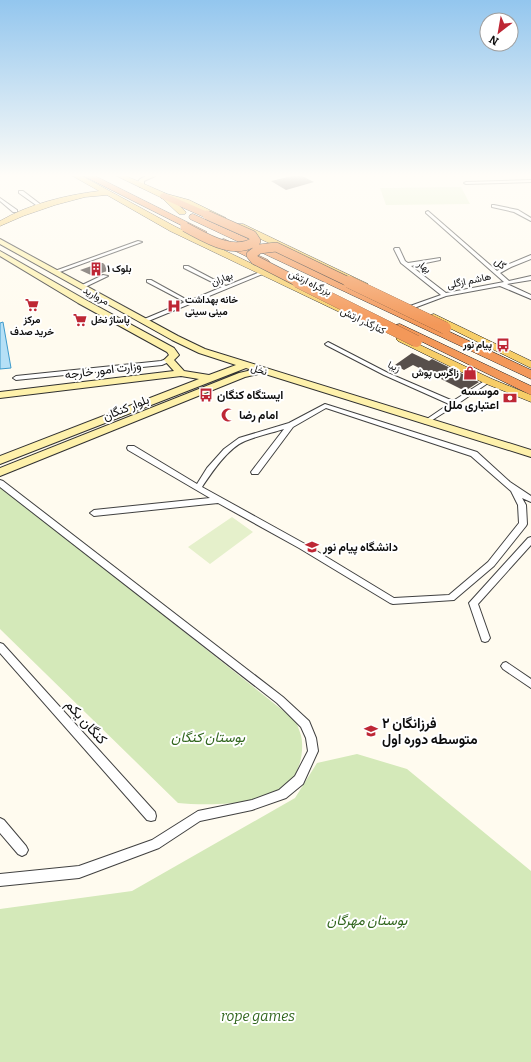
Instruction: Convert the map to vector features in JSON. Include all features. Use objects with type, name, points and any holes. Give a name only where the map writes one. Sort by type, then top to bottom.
[{"type":"highway","points":[[182,226],[230,248],[245,248],[256,241],[252,235],[231,226]]},
{"type":"highway","name":"بزرگراه ارتش","points":[[188,226],[531,391]]},
{"type":"highway","name":"بزرگراه ارتش","points":[[212,226],[331,280],[531,375]]},
{"type":"highway","points":[[507,354],[445,328],[276,247],[261,248],[251,255],[255,260],[501,382],[513,390]]},
{"type":"main road","name":"کنارگذر ارتش","points":[[167,226],[262,273],[488,381],[513,390],[531,399]]},
{"type":"main road","points":[[239,226],[531,365]]},
{"type":"main road","name":"نخل","points":[[1,241],[144,321],[243,370]]},
{"type":"main road","points":[[219,251],[257,258]]},
{"type":"main road","name":"مروارید","points":[[0,253],[81,301],[171,350],[174,355],[169,360]]},
{"type":"main road","points":[[202,351],[218,361],[221,371],[213,376]]},
{"type":"main road","points":[[169,360],[181,373]]},
{"type":"main road","name":"بلوار کنگان","points":[[0,460],[213,376],[228,371],[242,370],[245,372],[243,370],[261,370]]},
{"type":"main road","name":"بلوار کنگان","points":[[0,472],[155,410],[243,370]]},
{"type":"main road","name":"نخل","points":[[261,370],[531,454]]},
{"type":"main road","name":"وزارت امور خارجه","points":[[0,395],[181,373],[213,376]]},
{"type":"main road","points":[[160,376],[179,379],[181,385],[178,390]]},
{"type":"main road","points":[[148,401],[155,410]]},
{"type":"street","name":"گل","points":[[443,226],[507,282]]},
{"type":"street","points":[[55,272],[140,242]]},
{"type":"street","name":"بهار","points":[[397,249],[403,262],[445,295]]},
{"type":"street","points":[[497,273],[509,266],[531,257]]},
{"type":"street","points":[[407,264],[438,259]]},
{"type":"street","points":[[186,267],[225,287]]},
{"type":"street","name":"بهاران","points":[[144,321],[262,273]]},
{"type":"street","points":[[81,286],[104,276]]},
{"type":"street","name":"هاشم ازگلی","points":[[412,307],[445,295],[531,278]]},
{"type":"street","points":[[149,282],[188,302]]},
{"type":"street","points":[[501,283],[531,297]]},
{"type":"street","name":"زیبا","points":[[328,344],[386,374],[454,404]]},
{"type":"street","points":[[16,378],[169,360]]},
{"type":"street","points":[[426,422],[488,381]]},
{"type":"street","points":[[198,488],[210,470],[227,451],[241,440],[291,425],[325,406],[474,454],[486,462],[499,477],[515,491],[531,499]]},
{"type":"street","points":[[255,472],[291,425]]},
{"type":"street","points":[[131,448],[198,488],[302,546],[393,601],[451,598],[490,564],[523,524],[522,505],[515,491]]},
{"type":"street","points":[[0,483],[280,700],[305,724],[311,738],[313,751],[299,780],[282,794],[252,805],[198,816],[155,844],[79,872],[0,880]]},
{"type":"street","points":[[94,513],[220,500]]},
{"type":"street","points":[[485,638],[473,603],[531,540]]},
{"type":"street","name":"کنگان یکم","points":[[0,647],[151,816]]},
{"type":"street","points":[[506,666],[531,684]]},
{"type":"street","points":[[0,824],[22,850]]},
{"type":"green space","name":"بوستان کنگان","points":[[0,485],[296,721],[302,742],[302,753],[298,768],[290,782],[280,790],[268,796],[237,803],[178,803],[0,629]]},
{"type":"green space","points":[[232,517],[253,532],[210,564],[188,547]]},
{"type":"green space","name":"بوستان مهرگان","points":[[357,754],[407,769],[531,871],[531,1062],[0,1062],[0,909],[132,891],[295,798],[317,763]]},
{"type":"water","points":[[3,322],[11,368],[0,369],[0,323]]},
{"type":"building","name":"۱ بلوک","points":[[103,263],[110,270],[93,276],[80,270]]},
{"type":"building","points":[[412,353],[429,361],[432,359],[479,382],[465,391],[413,365],[404,370],[395,365]]},
{"type":"place","name":"۱ بلوک","points":[[96,269]]},
{"type":"place","name":"مرکز خرید صدف","points":[[32,305]]},
{"type":"place","name":"خانه بهداشت مینی سیتی","points":[[174,306]]},
{"type":"place","name":"پاساژ نخل","points":[[80,320]]},
{"type":"place","name":"پیام نور","points":[[503,345]]},
{"type":"place","name":"زاگرس پوش","points":[[470,373]]},
{"type":"place","name":"ایستگاه کنگان","points":[[206,395]]},
{"type":"place","name":"موسسه اعتباری ملل","points":[[510,398]]},
{"type":"place","name":"امام رضا","points":[[228,415]]},
{"type":"place","name":"دانشگاه پیام نور","points":[[312,547]]},
{"type":"place","name":"فرزانگان ۲ متوسطه دوره اول","points":[[371,731]]},
{"type":"park label","name":"rope games","points":[[258,1016]]}]
